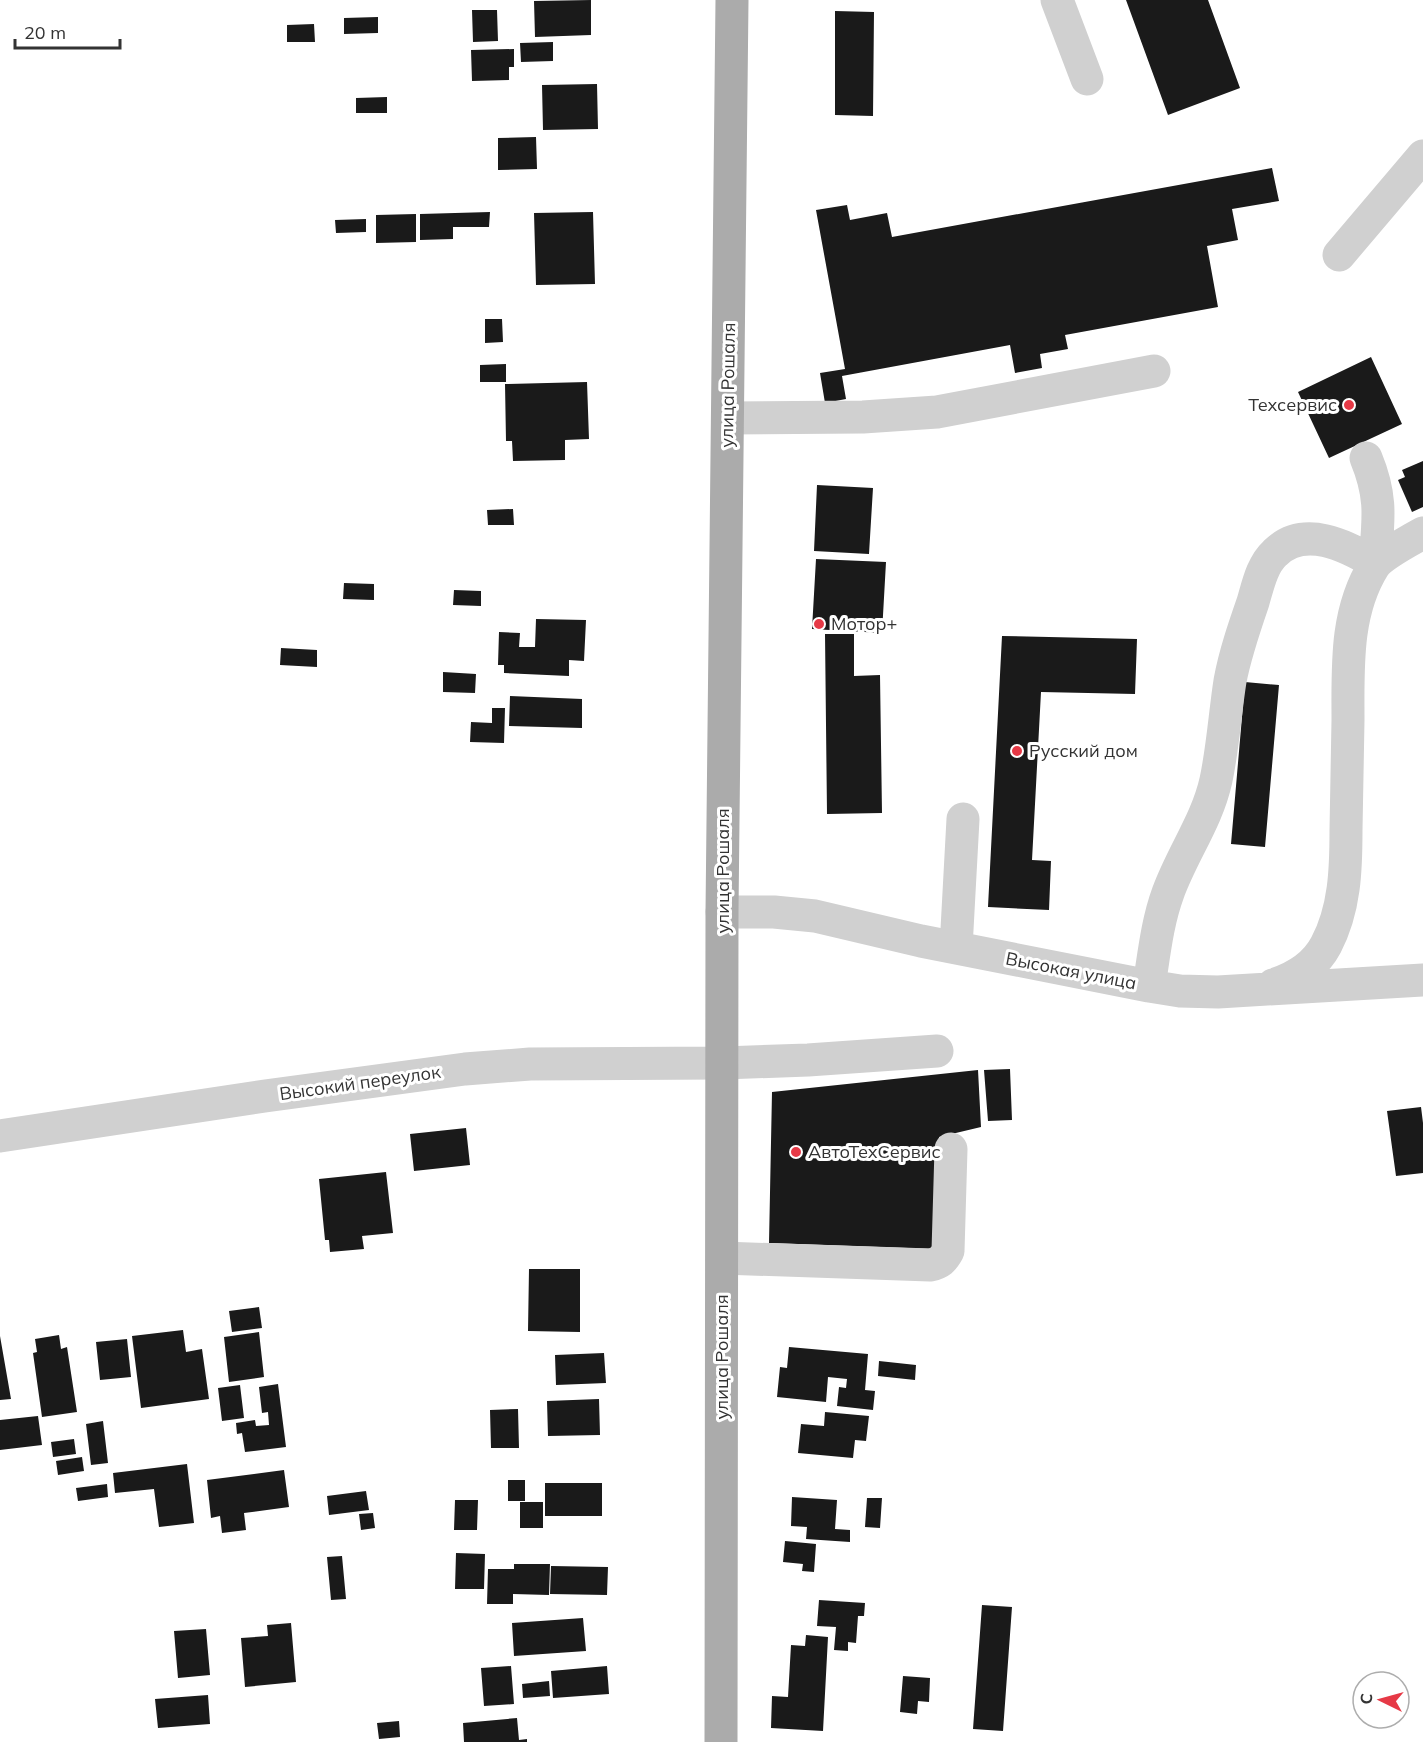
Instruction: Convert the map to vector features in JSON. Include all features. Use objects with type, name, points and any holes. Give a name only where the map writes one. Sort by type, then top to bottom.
[{"type":"main road","name":"улица Рошаля","points":[[721,1742],[722,912],[732,0]]},
{"type":"street","points":[[1057,0],[1087,79]]},
{"type":"street","points":[[1339,255],[1423,156]]},
{"type":"street","points":[[728,418],[863,417],[937,412],[1154,371]]},
{"type":"street","points":[[1257,990],[1290,979],[1309,967],[1325,947],[1336,924],[1343,897],[1346,860],[1348,669],[1351,630],[1359,598],[1376,563],[1379,510],[1378,492],[1366,458]]},
{"type":"street","points":[[1376,563],[1423,533]]},
{"type":"street","points":[[1149,986],[1158,924],[1169,891],[1209,806],[1216,779],[1230,679],[1263,569],[1275,552],[1292,542],[1310,538],[1353,549],[1376,563]]},
{"type":"street","points":[[956,948],[963,819]]},
{"type":"street","name":"Высокая улица","points":[[722,912],[774,912],[815,916],[956,948],[1149,986],[1209,992],[1423,980]]},
{"type":"street","name":"Высокий переулок","points":[[0,1136],[276,1094],[465,1069],[530,1064],[808,1060],[937,1051]]},
{"type":"street","points":[[722,1258],[930,1265],[939,1263],[948,1251],[951,1149]]},
{"type":"building","points":[[591,0],[591,35],[535,37],[534,1]]},
{"type":"building","points":[[1126,0],[1208,0],[1240,88],[1168,115]]},
{"type":"building","points":[[472,10],[497,10],[498,41],[473,42]]},
{"type":"building","points":[[835,11],[874,12],[873,116],[835,115]]},
{"type":"building","points":[[378,17],[378,33],[344,34],[344,18]]},
{"type":"building","points":[[314,24],[315,42],[287,42],[287,25]]},
{"type":"building","points":[[553,42],[553,61],[521,62],[520,43]]},
{"type":"building","points":[[514,49],[514,67],[509,67],[509,80],[472,81],[471,50]]},
{"type":"building","points":[[597,84],[598,129],[543,130],[542,85]]},
{"type":"building","points":[[387,97],[387,113],[356,113],[356,98]]},
{"type":"building","points":[[536,137],[537,169],[498,170],[498,138]]},
{"type":"building","points":[[1272,168],[1279,201],[1232,209],[1238,240],[1207,246],[1218,307],[1065,335],[1068,349],[1040,354],[1042,368],[1015,373],[1010,345],[842,376],[846,399],[825,403],[820,373],[845,369],[816,210],[847,205],[850,220],[887,213],[892,237]]},
{"type":"building","points":[[490,212],[489,227],[453,227],[453,239],[420,240],[420,214]]},
{"type":"building","points":[[593,212],[595,284],[536,285],[534,213]]},
{"type":"building","points":[[416,214],[416,242],[376,243],[376,215]]},
{"type":"building","points":[[366,219],[366,232],[336,233],[335,220]]},
{"type":"building","points":[[485,319],[502,319],[503,342],[485,343]]},
{"type":"building","name":"Техсервис","points":[[1371,357],[1402,424],[1329,458],[1298,392]]},
{"type":"building","points":[[506,364],[506,382],[480,382],[480,365]]},
{"type":"building","points":[[587,382],[589,439],[565,440],[565,460],[513,461],[512,441],[506,441],[505,384]]},
{"type":"building","points":[[1423,461],[1423,507],[1412,512],[1398,480],[1405,477],[1402,470]]},
{"type":"building","points":[[817,485],[873,488],[869,554],[814,551]]},
{"type":"building","points":[[513,509],[514,525],[488,525],[487,510]]},
{"type":"building","points":[[816,559],[886,562],[882,633],[812,629]]},
{"type":"building","points":[[344,583],[374,584],[374,600],[343,599]]},
{"type":"building","points":[[454,590],[481,591],[481,606],[453,605]]},
{"type":"building","points":[[536,619],[586,620],[584,661],[569,660],[569,676],[504,673],[504,665],[498,665],[499,632],[520,633],[519,647],[535,647]]},
{"type":"building","points":[[825,634],[854,634],[854,676],[880,675],[882,813],[827,814]]},
{"type":"building","points":[[1002,636],[1137,639],[1135,694],[1041,692],[1032,860],[1051,861],[1049,910],[988,907]]},
{"type":"building","points":[[281,648],[317,650],[317,667],[280,665]]},
{"type":"building","points":[[443,672],[476,674],[475,693],[443,692]]},
{"type":"building","points":[[1245,682],[1279,685],[1265,847],[1231,844]]},
{"type":"building","points":[[510,696],[582,699],[582,728],[509,726]]},
{"type":"building","points":[[492,708],[505,708],[504,743],[470,742],[471,722],[492,723]]},
{"type":"building","points":[[1010,1069],[1012,1120],[988,1121],[984,1070]]},
{"type":"building","points":[[978,1070],[981,1127],[939,1137],[936,1249],[769,1243],[772,1092]]},
{"type":"building","points":[[1421,1107],[1423,1173],[1396,1176],[1387,1111]]},
{"type":"building","points":[[466,1128],[470,1165],[414,1171],[410,1134]]},
{"type":"building","points":[[386,1172],[393,1233],[362,1236],[364,1249],[330,1252],[329,1240],[325,1240],[319,1179]]},
{"type":"building","points":[[529,1269],[580,1269],[580,1332],[528,1331]]},
{"type":"building","points":[[259,1307],[262,1328],[232,1332],[229,1311]]},
{"type":"building","points":[[183,1330],[186,1352],[202,1349],[209,1399],[141,1408],[132,1336]]},
{"type":"building","points":[[259,1332],[264,1377],[229,1382],[224,1337]]},
{"type":"building","points":[[59,1335],[61,1349],[67,1347],[77,1412],[42,1417],[33,1353],[37,1352],[35,1339]]},
{"type":"building","points":[[0,1336],[11,1399],[0,1400]]},
{"type":"building","points":[[127,1339],[131,1377],[100,1380],[96,1342]]},
{"type":"building","points":[[789,1347],[868,1354],[865,1390],[875,1391],[873,1410],[837,1406],[839,1387],[846,1388],[847,1379],[828,1377],[826,1402],[777,1397],[780,1367],[787,1368]]},
{"type":"building","points":[[604,1353],[606,1383],[556,1385],[555,1355]]},
{"type":"building","points":[[879,1361],[916,1365],[915,1380],[878,1376]]},
{"type":"building","points":[[278,1384],[286,1447],[245,1452],[242,1433],[237,1434],[236,1423],[255,1420],[256,1426],[269,1425],[268,1412],[262,1413],[259,1387]]},
{"type":"building","points":[[240,1385],[244,1418],[222,1421],[218,1388]]},
{"type":"building","points":[[599,1399],[600,1435],[548,1436],[547,1401]]},
{"type":"building","points":[[518,1409],[519,1448],[491,1448],[490,1410]]},
{"type":"building","points":[[825,1412],[869,1416],[866,1441],[855,1440],[853,1458],[798,1453],[801,1424],[824,1426]]},
{"type":"building","points":[[38,1416],[42,1445],[0,1450],[0,1420]]},
{"type":"building","points":[[103,1421],[108,1463],[91,1465],[86,1424]]},
{"type":"building","points":[[74,1439],[76,1454],[53,1457],[51,1442]]},
{"type":"building","points":[[82,1457],[84,1471],[58,1475],[56,1461]]},
{"type":"building","points":[[187,1464],[194,1523],[159,1527],[154,1489],[115,1493],[113,1473]]},
{"type":"building","points":[[284,1470],[289,1507],[244,1513],[246,1530],[222,1533],[220,1516],[211,1518],[207,1480]]},
{"type":"building","points":[[508,1480],[525,1480],[525,1501],[508,1501]]},
{"type":"building","points":[[545,1483],[602,1483],[602,1516],[545,1516]]},
{"type":"building","points":[[107,1484],[108,1497],[78,1501],[76,1488]]},
{"type":"building","points":[[366,1491],[369,1510],[329,1515],[327,1496]]},
{"type":"building","points":[[792,1497],[837,1500],[835,1529],[850,1530],[850,1542],[806,1539],[807,1527],[791,1526]]},
{"type":"building","points":[[867,1498],[882,1498],[880,1528],[865,1527]]},
{"type":"building","points":[[455,1500],[478,1500],[477,1530],[454,1530]]},
{"type":"building","points":[[520,1502],[543,1502],[543,1528],[520,1528]]},
{"type":"building","points":[[373,1513],[375,1528],[361,1530],[359,1514]]},
{"type":"building","points":[[785,1541],[816,1544],[814,1572],[802,1571],[803,1564],[783,1562]]},
{"type":"building","points":[[456,1553],[485,1554],[484,1589],[455,1589]]},
{"type":"building","points":[[342,1556],[346,1599],[331,1600],[327,1557]]},
{"type":"building","points":[[514,1564],[550,1564],[549,1595],[513,1594],[513,1604],[487,1604],[488,1569],[514,1569]]},
{"type":"building","points":[[551,1566],[608,1567],[607,1595],[550,1594]]},
{"type":"building","points":[[819,1600],[865,1603],[864,1616],[858,1616],[856,1643],[848,1642],[848,1651],[834,1650],[836,1627],[817,1626]]},
{"type":"building","points":[[982,1605],[1012,1607],[1003,1731],[973,1729]]},
{"type":"building","points":[[583,1618],[586,1651],[514,1656],[512,1623]]},
{"type":"building","points":[[291,1623],[296,1682],[245,1687],[241,1638],[268,1636],[267,1625]]},
{"type":"building","points":[[206,1629],[210,1675],[178,1678],[174,1631]]},
{"type":"building","points":[[806,1635],[828,1637],[823,1731],[771,1728],[772,1696],[788,1697],[791,1645],[805,1646]]},
{"type":"building","points":[[511,1666],[514,1704],[484,1706],[481,1668]]},
{"type":"building","points":[[607,1666],[609,1694],[553,1698],[551,1671]]},
{"type":"building","points":[[903,1676],[930,1678],[929,1702],[918,1701],[917,1714],[900,1712]]},
{"type":"building","points":[[549,1681],[550,1696],[523,1698],[522,1684]]},
{"type":"building","points":[[208,1695],[210,1724],[158,1728],[155,1699]]},
{"type":"building","points":[[517,1718],[519,1740],[527,1739],[527,1742],[464,1742],[463,1723]]},
{"type":"building","points":[[399,1721],[400,1737],[379,1739],[377,1723]]},
{"type":"place","name":"Техсервис","points":[[1349,405]]},
{"type":"place","name":"Мотор+","points":[[819,624]]},
{"type":"place","name":"Русский дом","points":[[1017,751]]},
{"type":"place","name":"АвтоТехСервис","points":[[796,1152]]}]
